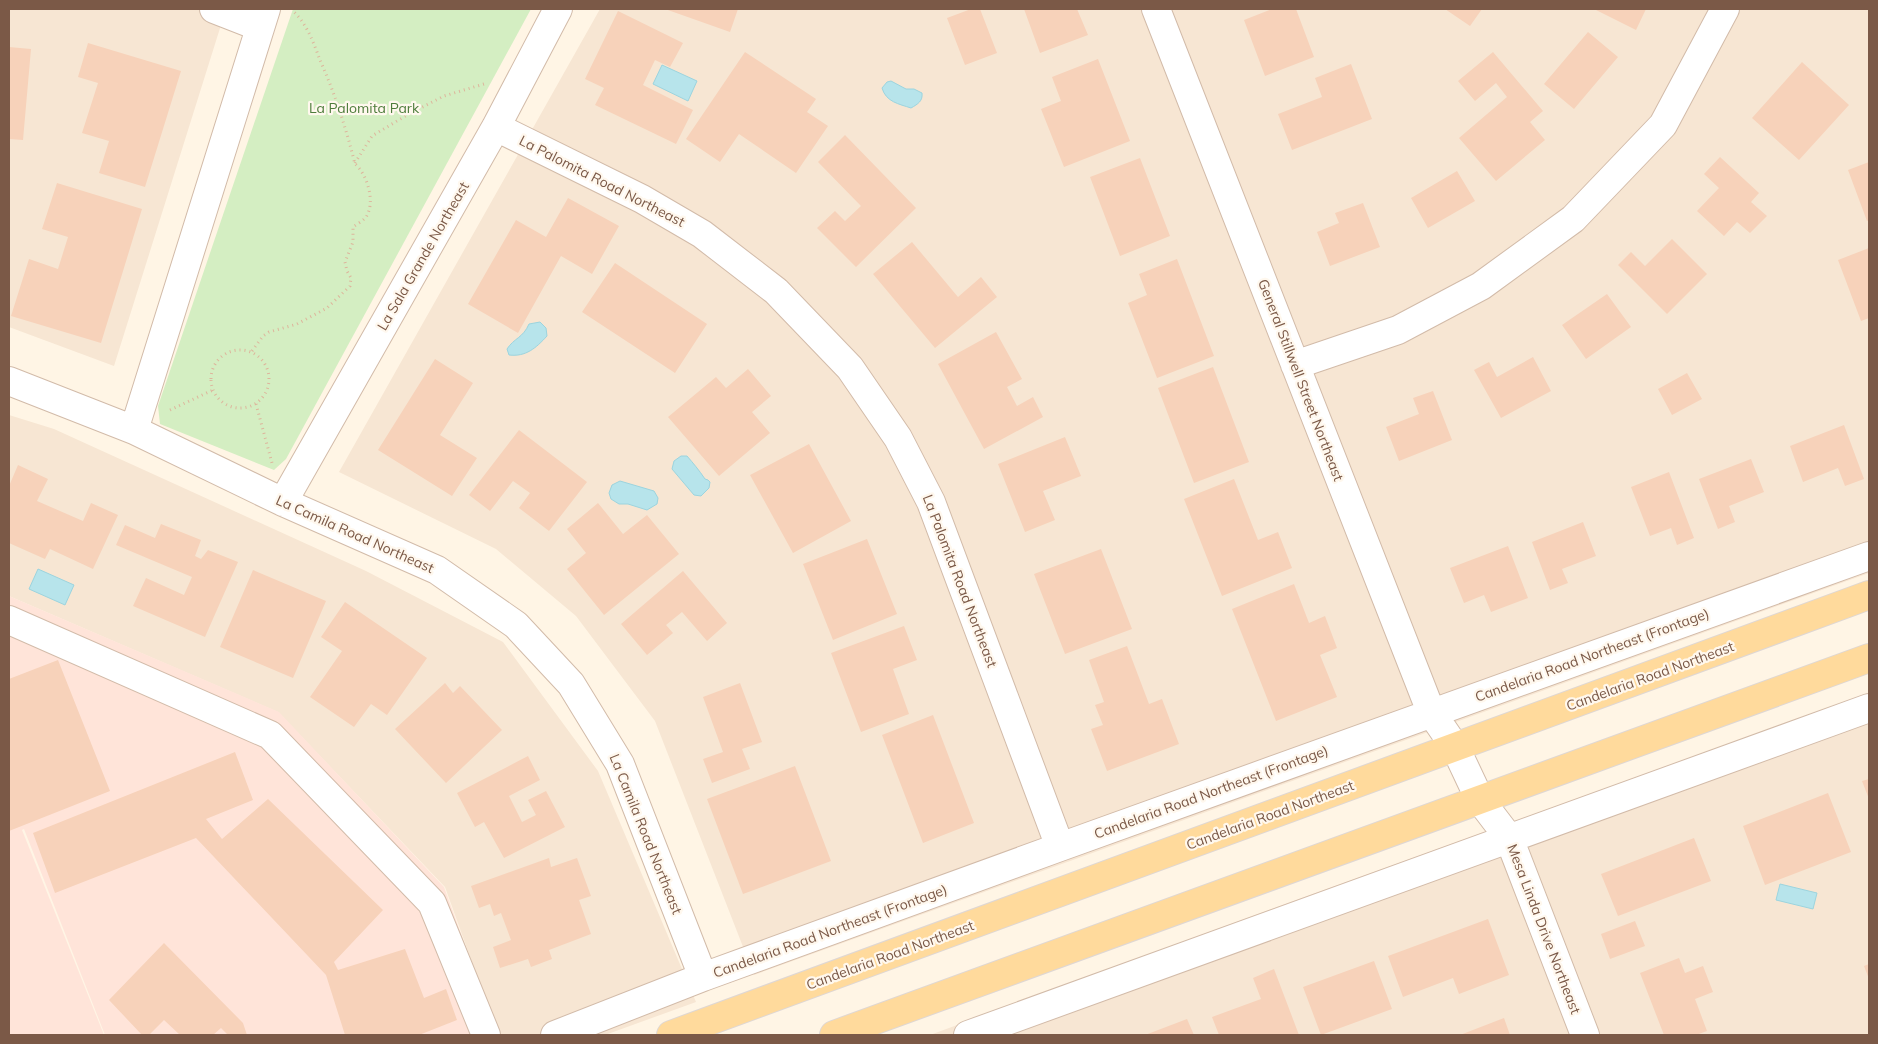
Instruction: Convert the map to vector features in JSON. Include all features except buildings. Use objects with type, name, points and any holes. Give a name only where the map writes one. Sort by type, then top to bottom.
[{"type":"main road","name":"Candelaria Road Northeast","points":[[671,1035],[1869,595]]},
{"type":"main road","points":[[834,1035],[1869,658]]},
{"type":"street","points":[[134,430],[263,18],[214,9]]},
{"type":"street","name":"La Sala Grande Northeast","points":[[283,502],[496,127],[558,9]]},
{"type":"street","name":"General Stillwell Street Northeast","points":[[1156,9],[1431,712],[1455,748]]},
{"type":"street","points":[[1295,365],[1398,330],[1481,286],[1572,219],[1663,125],[1725,9]]},
{"type":"street","name":"La Palomita Road Northeast","points":[[496,127],[642,199],[702,234],[776,291],[850,368],[898,438],[932,502],[1060,847]]},
{"type":"street","name":"La Camila Road Northeast","points":[[9,381],[134,430],[283,502],[437,570],[516,625],[571,684],[620,764],[702,977]]},
{"type":"street","name":"Candelaria Road Northeast (Frontage)","points":[[555,1035],[702,977],[1431,712],[1869,556]]},
{"type":"street","points":[[9,620],[270,736],[432,903],[486,1035]]},
{"type":"street","points":[[968,1035],[1869,708]]},
{"type":"street","name":"Mesa Linda Drive Northeast","points":[[1455,748],[1480,800],[1509,838],[1585,1035]]},
{"type":"path","points":[[252,351],[263,336],[269,332],[297,324],[327,308],[350,286],[351,278],[345,262],[353,242],[353,227],[366,216],[371,201],[367,183],[355,164],[345,124],[322,65],[304,25],[291,9]]},
{"type":"path","points":[[355,164],[372,136],[444,96],[484,84]]},
{"type":"path","points":[[240,349],[252,351],[262,358],[268,368],[270,380],[267,391],[256,404],[240,408],[229,406],[219,400],[213,390],[210,379],[212,367],[219,357],[229,351],[240,349]]},
{"type":"path","points":[[167,411],[213,390]]},
{"type":"path","points":[[256,404],[273,466]]},
{"type":"shaded area","points":[[9,9],[226,9],[114,366],[9,327]]},
{"type":"shaded area","points":[[600,9],[1869,9],[1869,573],[754,975],[655,721],[576,616],[496,549],[339,472]]},
{"type":"shaded area","points":[[9,415],[54,429],[366,571],[503,642],[598,771],[696,1002],[605,1035],[498,1035],[445,887],[278,712],[9,596]]},
{"type":"shaded area","points":[[9,596],[279,712],[444,887],[498,1035],[105,1035],[24,829],[22,830],[104,1035],[9,1035]]},
{"type":"shaded area","points":[[1869,693],[1869,1035],[930,1035],[1296,900]]},
{"type":"green space","name":"La Palomita Park","points":[[293,9],[531,9],[286,459],[274,470],[160,424],[158,406]]},
{"type":"water","points":[[662,65],[697,81],[688,101],[653,84]]},
{"type":"water","points":[[891,81],[906,89],[914,89],[922,93],[921,100],[911,108],[890,99],[882,88],[887,82]]},
{"type":"water","points":[[540,322],[546,328],[547,336],[526,353],[509,355],[507,349],[524,332],[529,324]]},
{"type":"water","points":[[681,456],[687,456],[705,479],[710,482],[709,488],[701,496],[694,495],[672,469],[674,461]]},
{"type":"water","points":[[620,481],[654,491],[658,498],[657,504],[647,510],[628,504],[619,504],[611,499],[609,493],[612,485]]},
{"type":"water","points":[[38,569],[74,585],[65,605],[29,589]]},
{"type":"water","points":[[1780,884],[1817,893],[1813,909],[1776,900]]}]
